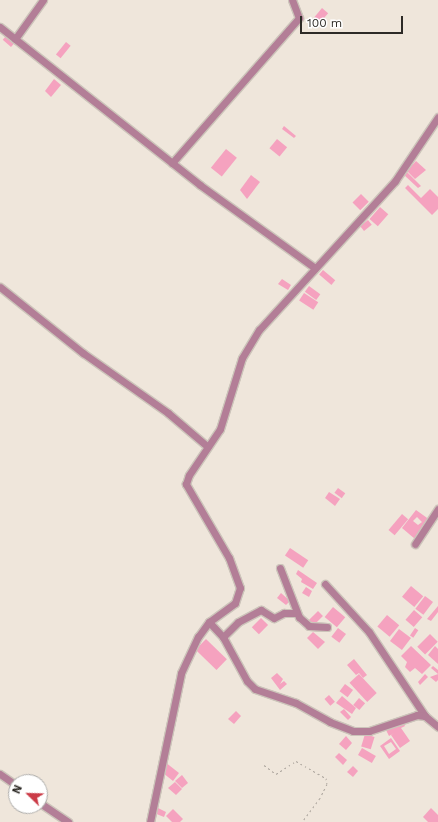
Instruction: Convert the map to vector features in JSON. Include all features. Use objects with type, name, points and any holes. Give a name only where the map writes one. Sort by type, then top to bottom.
[{"type":"street","points":[[15,39],[43,0]]},
{"type":"street","points":[[172,163],[299,18],[292,0]]},
{"type":"street","points":[[0,27],[172,163],[315,268]]},
{"type":"street","points":[[150,822],[181,673],[193,645],[209,622],[234,603],[240,588],[230,558],[186,484],[189,475],[208,447],[228,409],[244,351],[259,330],[395,181],[438,117]]},
{"type":"street","points":[[0,287],[208,447]]},
{"type":"street","points":[[415,544],[438,509]]},
{"type":"street","points":[[280,568],[296,613],[309,626],[327,627]]},
{"type":"street","points":[[325,584],[369,632],[425,716],[438,727]]},
{"type":"street","points":[[223,637],[238,622],[260,610],[274,618],[285,612],[296,613]]},
{"type":"street","points":[[209,622],[223,637],[250,685],[296,703],[340,727],[365,731],[407,716],[425,716]]},
{"type":"street","points":[[48,808],[68,822]]},
{"type":"path","points":[[264,765],[276,774],[296,761],[327,779],[316,806],[302,822]]},
{"type":"building","points":[[322,8],[328,13],[320,22],[314,17]]},
{"type":"building","points":[[6,36],[14,43],[11,47],[3,40]]},
{"type":"building","points":[[66,42],[71,46],[61,58],[56,54]]},
{"type":"building","points":[[54,79],[61,85],[51,97],[45,91]]},
{"type":"building","points":[[284,126],[296,136],[294,138],[282,129]]},
{"type":"building","points":[[277,139],[287,147],[280,157],[269,148]]},
{"type":"building","points":[[226,149],[237,158],[222,176],[211,168]]},
{"type":"building","points":[[416,161],[426,170],[415,179],[407,171]]},
{"type":"building","points":[[406,171],[421,186],[418,188],[403,174]]},
{"type":"building","points":[[251,175],[260,182],[247,199],[240,190]]},
{"type":"building","points":[[408,185],[421,198],[430,189],[438,197],[438,209],[432,215],[405,188]]},
{"type":"building","points":[[361,194],[369,202],[360,210],[353,202]]},
{"type":"building","points":[[380,207],[388,214],[378,226],[370,219]]},
{"type":"building","points":[[368,220],[372,225],[364,231],[360,226]]},
{"type":"building","points":[[323,270],[335,280],[331,285],[319,275]]},
{"type":"building","points":[[282,279],[291,285],[288,290],[278,284]]},
{"type":"building","points":[[309,286],[320,294],[316,300],[305,292]]},
{"type":"building","points":[[304,293],[318,302],[313,310],[299,301]]},
{"type":"building","points":[[338,488],[345,493],[342,498],[334,493]]},
{"type":"building","points":[[329,492],[340,499],[335,506],[325,498]]},
{"type":"building","points":[[416,510],[430,520],[415,539],[402,528]],"holes":[[[417,517],[422,522],[418,525],[413,521]]]},
{"type":"building","points":[[402,514],[408,519],[395,535],[389,530]]},
{"type":"building","points":[[290,548],[308,560],[303,568],[285,555]]},
{"type":"building","points":[[298,570],[317,583],[313,589],[301,582],[302,579],[296,574]]},
{"type":"building","points":[[411,586],[423,596],[414,607],[402,597]]},
{"type":"building","points":[[306,587],[312,591],[309,597],[302,593]]},
{"type":"building","points":[[281,593],[290,601],[286,605],[277,598]]},
{"type":"building","points":[[425,596],[433,602],[423,615],[415,609]]},
{"type":"building","points":[[438,606],[438,612],[431,621],[427,619]]},
{"type":"building","points":[[333,607],[345,617],[337,627],[325,617]]},
{"type":"building","points":[[414,610],[422,617],[414,627],[405,620]]},
{"type":"building","points":[[318,611],[323,616],[312,627],[307,622]]},
{"type":"building","points":[[387,615],[399,625],[390,637],[377,626]]},
{"type":"building","points":[[261,618],[268,625],[259,634],[252,627]]},
{"type":"building","points":[[338,628],[346,634],[339,643],[331,637]]},
{"type":"building","points":[[415,628],[418,630],[413,638],[410,635]]},
{"type":"building","points":[[399,629],[411,638],[402,650],[390,641]]},
{"type":"building","points":[[313,632],[325,642],[318,649],[307,638]]},
{"type":"building","points":[[430,634],[438,642],[425,655],[417,647]]},
{"type":"building","points":[[206,639],[227,659],[216,670],[196,650]]},
{"type":"building","points":[[411,646],[431,665],[422,674],[415,668],[410,672],[405,667],[407,662],[401,656]]},
{"type":"building","points":[[435,646],[438,649],[438,664],[428,655]]},
{"type":"building","points":[[354,659],[367,675],[363,678],[359,673],[356,675],[347,665]]},
{"type":"building","points":[[433,666],[438,670],[438,674],[431,668]]},
{"type":"building","points":[[277,673],[283,679],[280,684],[284,681],[287,684],[280,690],[271,678]]},
{"type":"building","points":[[359,674],[377,693],[367,702],[349,683]]},
{"type":"building","points":[[425,674],[428,677],[420,685],[418,682]]},
{"type":"building","points":[[438,674],[438,680],[436,682],[430,677]]},
{"type":"building","points":[[345,684],[353,690],[348,697],[340,691]]},
{"type":"building","points":[[329,695],[335,702],[330,706],[324,699]]},
{"type":"building","points":[[342,696],[356,708],[352,714],[336,703]]},
{"type":"building","points":[[359,698],[365,703],[359,710],[353,705]]},
{"type":"building","points":[[344,709],[351,717],[348,720],[340,712]]},
{"type":"building","points":[[236,711],[241,716],[234,724],[228,719]]},
{"type":"building","points":[[403,722],[405,726],[401,728],[410,741],[400,748],[391,735],[394,733],[389,736],[386,730]]},
{"type":"building","points":[[365,734],[375,737],[371,749],[361,746]]},
{"type":"building","points":[[346,736],[352,743],[346,750],[339,744]]},
{"type":"building","points":[[391,738],[400,751],[389,759],[380,746]],"holes":[[[391,742],[396,749],[389,754],[384,746]]]},
{"type":"building","points":[[362,748],[376,756],[372,763],[358,755]]},
{"type":"building","points":[[339,753],[347,760],[343,765],[335,757]]},
{"type":"building","points":[[165,762],[179,773],[173,781],[163,773],[167,767],[164,764]]},
{"type":"building","points":[[353,766],[358,771],[353,777],[347,772]]},
{"type":"building","points":[[182,775],[188,783],[182,788],[175,781]]},
{"type":"building","points":[[175,782],[182,789],[176,795],[168,788]]},
{"type":"building","points":[[156,807],[166,812],[164,817],[154,813]]},
{"type":"building","points":[[431,808],[438,815],[438,822],[428,822],[423,817]]},
{"type":"building","points":[[173,809],[183,819],[180,822],[172,822],[166,816]]}]
